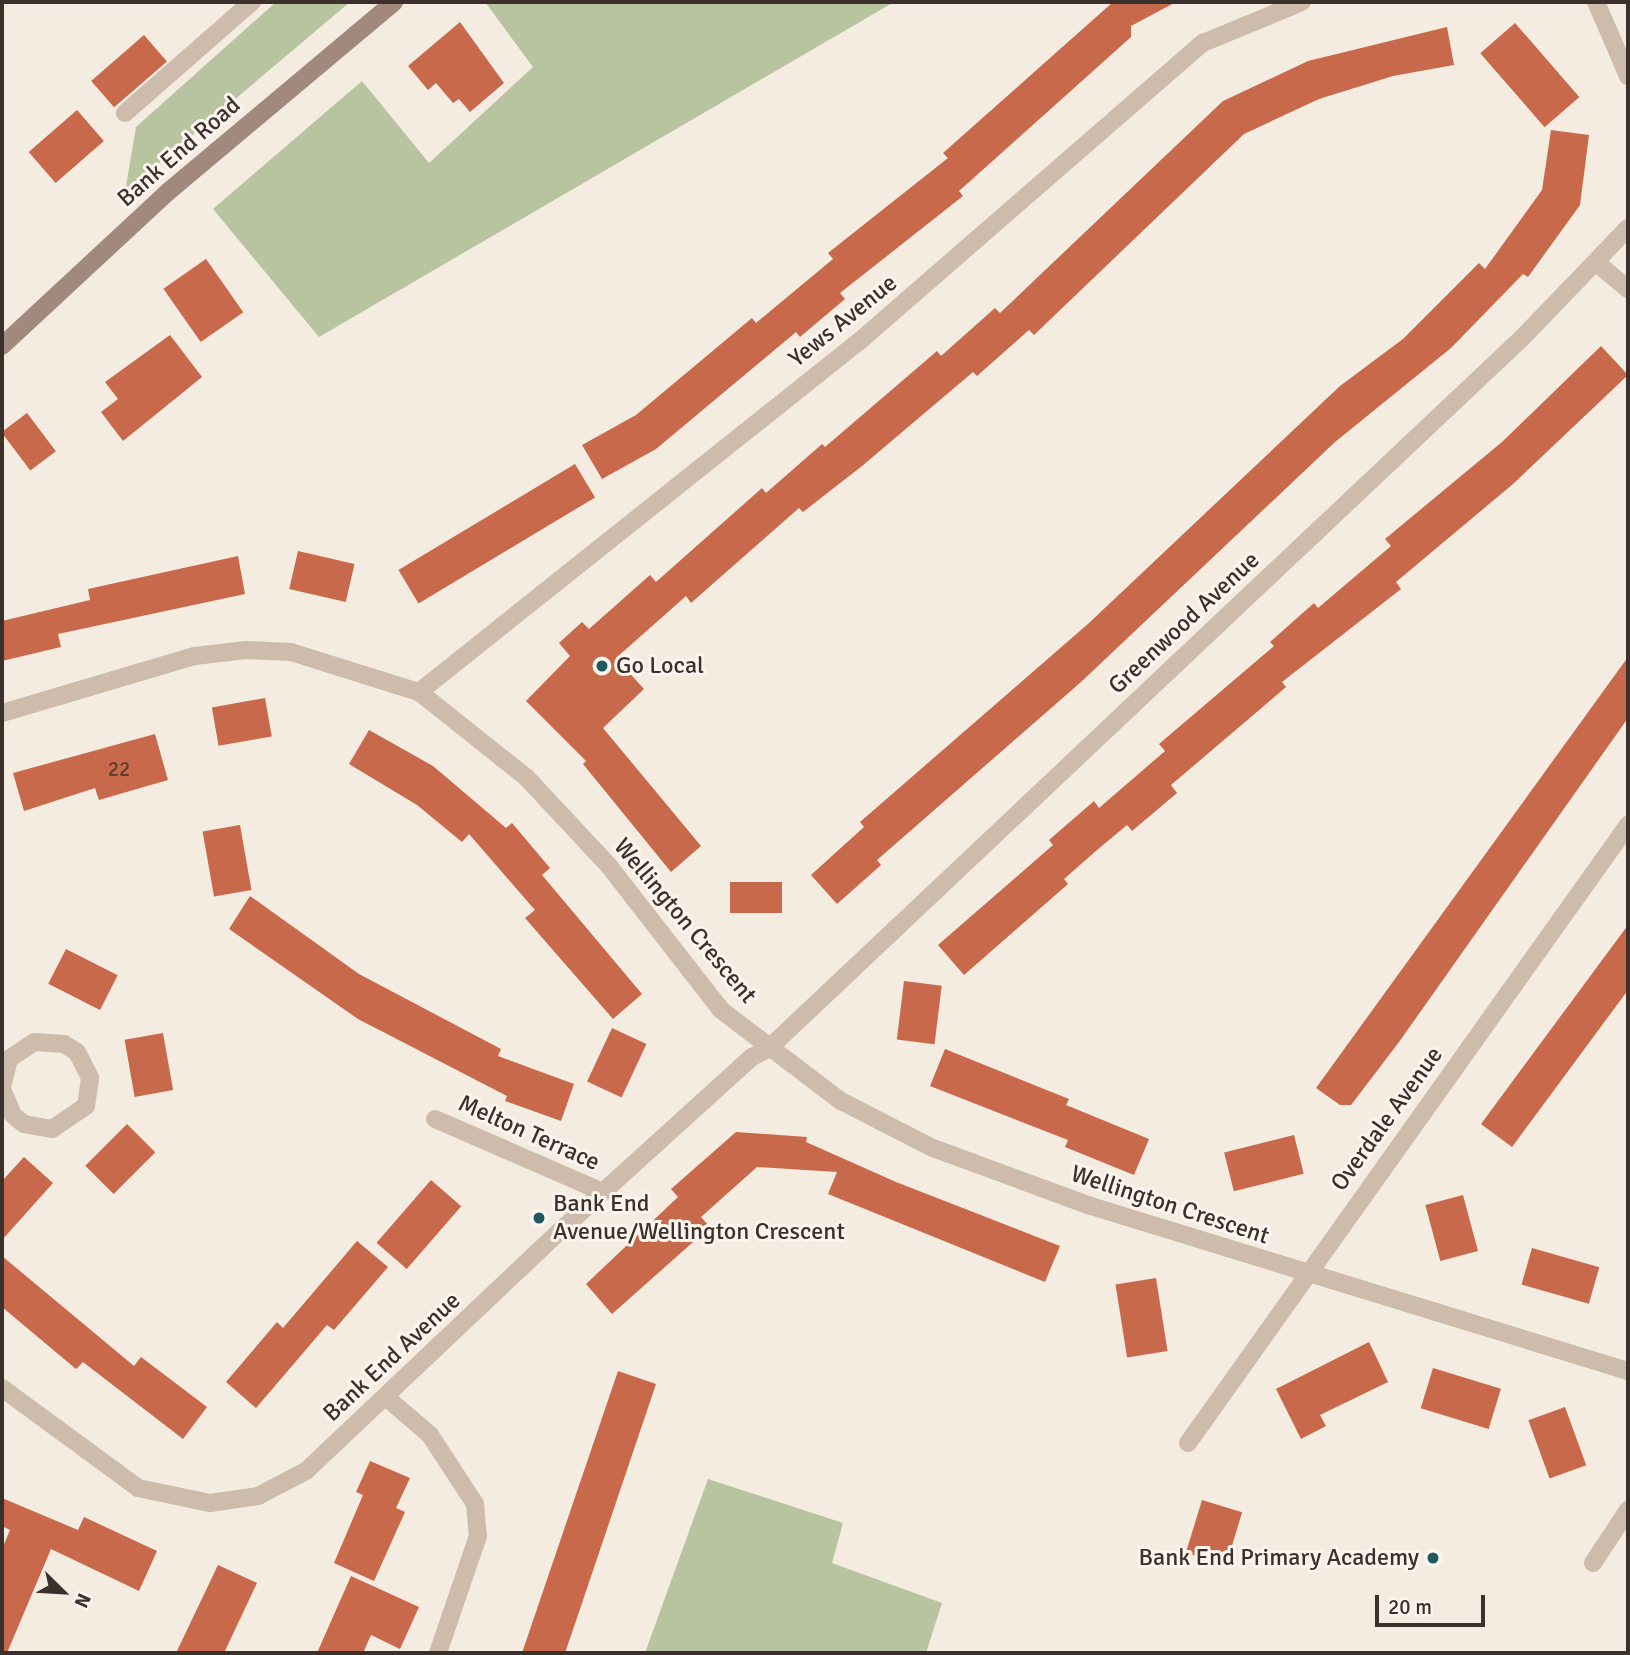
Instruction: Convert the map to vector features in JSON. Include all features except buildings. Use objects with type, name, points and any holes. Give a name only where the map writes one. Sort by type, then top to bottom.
[{"type":"street","points":[[125,113],[252,2]]},
{"type":"street","name":"Bank End Road","points":[[2,346],[169,191],[394,2]]},
{"type":"street","name":"Yews Avenue","points":[[419,692],[862,339],[1203,43],[1302,2]]},
{"type":"street","points":[[1596,2],[1628,76]]},
{"type":"street","name":"Greenwood Avenue","points":[[768,1049],[1598,264],[1628,228]]},
{"type":"street","points":[[1598,264],[1628,289]]},
{"type":"street","name":"Wellington Crescent","points":[[2,713],[195,656],[246,650],[290,652],[419,692],[526,777],[609,866],[721,1010],[768,1049],[841,1101],[933,1148],[1306,1276],[1628,1371]]},
{"type":"street","name":"Overdale Avenue","points":[[1188,1443],[1628,825]]},
{"type":"street","points":[[49,1040],[77,1052],[90,1078],[86,1106],[52,1129],[24,1124],[3,1096],[9,1059],[20,1048],[49,1040]]},
{"type":"street","name":"Bank End Avenue","points":[[2,1388],[138,1488],[210,1503],[258,1496],[306,1471],[387,1398],[603,1192],[752,1056],[768,1049]]},
{"type":"street","name":"Melton Terrace","points":[[435,1119],[603,1192]]},
{"type":"street","points":[[387,1398],[430,1435],[475,1504],[478,1536],[439,1653]]},
{"type":"street","points":[[1593,1563],[1628,1510]]},
{"type":"green space","points":[[276,2],[350,2],[125,192],[136,127]]},
{"type":"green space","points":[[485,2],[894,2],[319,337],[213,209],[362,81],[429,163],[533,67]]},
{"type":"green space","points":[[708,1479],[843,1523],[832,1563],[942,1603],[926,1653],[645,1653]]},
{"type":"place","name":"Go Local","points":[[602,666]]},
{"type":"place","name":"Bank End Avenue/Wellington Crescent","points":[[539,1218]]},
{"type":"place","name":"Bank End Primary Academy","points":[[1433,1558]]}]
